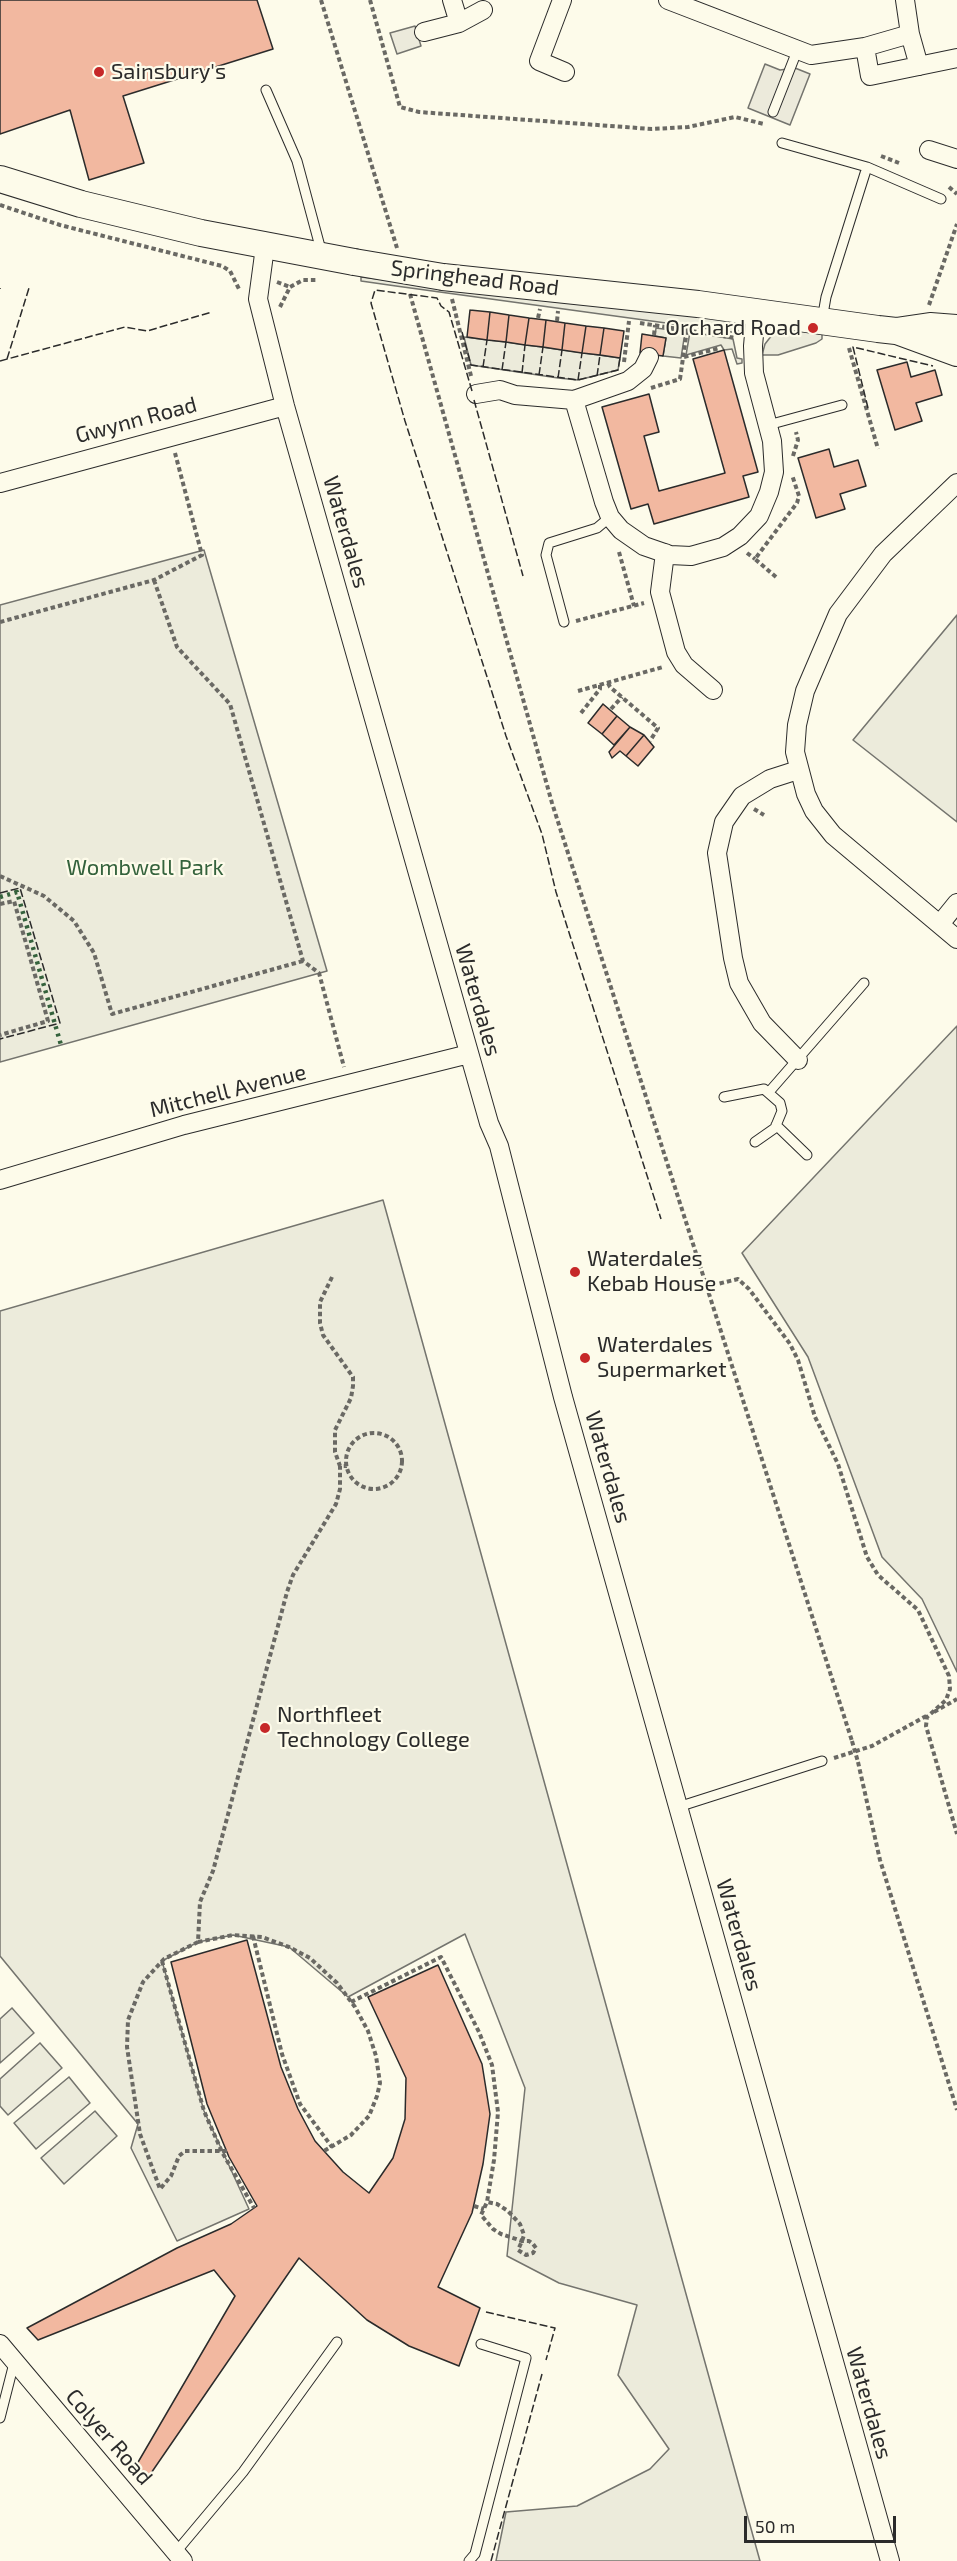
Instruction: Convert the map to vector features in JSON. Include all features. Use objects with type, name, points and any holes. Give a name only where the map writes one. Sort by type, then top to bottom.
[{"type":"main road","name":"Springhead Road","points":[[0,179],[127,216],[265,247],[325,269],[354,262],[447,290],[756,312],[896,331],[930,326],[957,328]]},
{"type":"main road","points":[[896,331],[957,353]]},
{"type":"street","points":[[452,0],[459,22]]},
{"type":"street","points":[[562,0],[539,61],[565,72]]},
{"type":"street","points":[[668,0],[691,4],[797,51],[818,56],[865,47],[910,34]]},
{"type":"street","points":[[905,0],[910,34],[919,66]]},
{"type":"street","points":[[424,32],[459,22],[483,10]]},
{"type":"street","points":[[865,47],[870,76],[957,58]]},
{"type":"street","points":[[930,150],[957,159]]},
{"type":"street","name":"Waterdales","points":[[265,247],[258,299],[285,406],[469,1054],[510,1187],[534,1277],[539,1308],[890,2561]]},
{"type":"street","points":[[574,400],[610,517],[632,539],[665,553],[691,556],[717,549],[740,536],[756,520],[770,492],[775,464],[768,425],[756,382],[753,356],[756,312]]},
{"type":"street","points":[[476,394],[500,390],[515,395],[574,400],[628,381],[643,369],[649,357]]},
{"type":"street","name":"Gwynn Road","points":[[0,483],[285,406]]},
{"type":"street","points":[[957,483],[883,554],[838,615],[817,660],[801,704],[795,740],[798,770],[814,811],[832,835],[957,939]]},
{"type":"street","points":[[665,553],[660,592],[676,652],[683,664],[713,690]]},
{"type":"street","points":[[798,770],[770,779],[742,796],[722,827],[717,853],[733,958],[743,992],[762,1023],[798,1060]]},
{"type":"street","points":[[939,924],[957,903]]},
{"type":"street","name":"Mitchell Avenue","points":[[0,1180],[184,1125],[469,1054]]},
{"type":"street","name":"Colyer Road","points":[[0,2344],[14,2364],[180,2556]]},
{"type":"lane","points":[[773,112],[797,51]]},
{"type":"lane","points":[[266,90],[297,161],[325,269]]},
{"type":"lane","points":[[782,143],[867,167],[941,199]]},
{"type":"lane","points":[[821,321],[825,297],[867,167]]},
{"type":"lane","points":[[768,425],[842,405]]},
{"type":"lane","points":[[564,622],[546,555],[549,543],[597,528],[610,517]]},
{"type":"lane","points":[[768,1092],[864,983]]},
{"type":"lane","points":[[724,1097],[762,1089],[782,1107],[771,1133],[755,1142]]},
{"type":"lane","points":[[776,1125],[807,1155]]},
{"type":"lane","points":[[678,1807],[822,1761]]},
{"type":"lane","points":[[180,2556],[337,2342]]},
{"type":"lane","points":[[469,2561],[475,2554],[526,2358],[481,2344]]},
{"type":"lane","points":[[0,2418],[14,2364]]},
{"type":"path","points":[[321,0],[399,255]]},
{"type":"path","points":[[370,0],[400,107],[419,112],[652,129],[688,127],[735,117],[767,125]]},
{"type":"path","points":[[877,154],[908,167]]},
{"type":"path","points":[[946,185],[956,190],[957,194]]},
{"type":"path","points":[[0,205],[60,225],[222,266],[230,271],[240,291]]},
{"type":"path","points":[[926,315],[957,224]]},
{"type":"path","points":[[279,316],[282,300],[290,287],[325,269]]},
{"type":"path","points":[[447,290],[463,298]]},
{"type":"path","points":[[447,290],[476,394]]},
{"type":"path","points":[[410,294],[552,803],[852,1741],[880,1860],[957,2110]]},
{"type":"path","points":[[530,307],[565,312]]},
{"type":"path","points":[[538,318],[540,309]]},
{"type":"path","points":[[556,321],[558,311]]},
{"type":"path","points":[[618,320],[735,336],[740,355],[753,356]]},
{"type":"path","points":[[654,335],[655,325]]},
{"type":"path","points":[[849,341],[850,352],[878,449]]},
{"type":"path","points":[[684,357],[720,348]]},
{"type":"path","points":[[164,453],[185,447]]},
{"type":"path","points":[[0,622],[154,580],[202,555],[174,450]]},
{"type":"path","points":[[617,544],[634,606]]},
{"type":"path","points":[[741,552],[755,559]]},
{"type":"path","points":[[154,580],[177,647],[230,704],[303,962],[319,973],[349,1085]]},
{"type":"path","points":[[570,612],[573,622],[649,602],[650,604]]},
{"type":"path","points":[[578,691],[665,666],[667,662]]},
{"type":"path","points":[[608,682],[658,728],[650,741]]},
{"type":"path","points":[[581,712],[600,689],[600,685]]},
{"type":"path","points":[[611,709],[622,697]]},
{"type":"path","points":[[748,807],[754,801]]},
{"type":"path","points":[[0,876],[44,896],[74,921],[94,953],[112,1014],[303,962]]},
{"type":"path","points":[[0,904],[14,901],[48,1022],[0,1035]]},
{"type":"path","points":[[198,1942],[200,1902],[216,1860],[287,1592],[293,1575],[336,1504],[340,1489],[340,1466],[335,1452],[335,1430],[351,1398],[353,1386],[352,1377],[323,1335],[320,1323],[320,1302],[332,1277]]},
{"type":"path","points":[[705,1287],[738,1279],[749,1289],[790,1344],[798,1360],[815,1417],[838,1464],[867,1557],[878,1575],[918,1611],[949,1676],[950,1689],[946,1700],[930,1714],[926,1726],[957,1834]]},
{"type":"path","points":[[368,1433],[376,1433],[392,1439],[401,1454],[399,1471],[395,1479],[380,1488],[363,1486],[355,1482],[346,1466],[346,1458],[353,1442],[368,1433]]},
{"type":"path","points":[[340,1466],[346,1466]]},
{"type":"path","points":[[822,1761],[872,1746],[957,1699]]},
{"type":"path","points":[[225,2152],[185,2151],[178,2156],[166,2185],[160,2189],[140,2134],[127,2047],[128,2020],[144,1982],[162,1961],[179,1949],[198,1942],[233,1935],[253,1936],[289,1947],[310,1958],[337,1983],[368,2031],[380,2083],[369,2115],[351,2135],[324,2151]]},
{"type":"path","points":[[253,1936],[282,2054],[300,2104],[332,2147]]},
{"type":"path","points":[[351,2002],[441,1957],[479,2032],[492,2065],[498,2112],[494,2160],[487,2202],[481,2215],[492,2229],[522,2241],[533,2244],[536,2248],[533,2253],[522,2254],[518,2250],[522,2241],[524,2235],[520,2224],[508,2211],[497,2204],[487,2202]]},
{"type":"path","points":[[162,1961],[204,2111],[254,2208]]},
{"type":"path","points":[[474,2206],[484,2209]]},
{"type":"green space","points":[[361,277],[727,320],[735,325],[739,333],[361,281]]},
{"type":"green space","points":[[656,328],[685,332],[681,358],[663,356],[666,338],[655,336]]},
{"type":"green space","points":[[791,329],[822,334],[822,339],[778,355],[762,355],[765,344],[772,335]]},
{"type":"green space","points":[[690,332],[733,339],[737,358],[742,359],[742,363],[737,364],[732,349],[724,350],[721,345],[686,355]]},
{"type":"green space","points":[[464,337],[620,358],[618,370],[578,380],[471,365]]},
{"type":"green space","name":"Wombwell Park","points":[[204,550],[327,971],[0,1062],[0,605]]},
{"type":"green space","points":[[957,615],[957,822],[853,740]]},
{"type":"green space","points":[[957,1026],[957,1672],[922,1599],[882,1557],[808,1357],[742,1253]]},
{"type":"green space","name":"Northfleet Technology College","points":[[383,1200],[760,2561],[496,2561],[506,2512],[577,2506],[650,2469],[669,2449],[618,2375],[637,2305],[559,2283],[507,2256],[525,2088],[465,1934],[348,1997],[289,1947],[233,1935],[198,1942],[162,1961],[204,2111],[249,2209],[177,2241],[131,2148],[138,2124],[0,1956],[0,1311]]},
{"type":"green space","points":[[12,2008],[34,2033],[0,2063],[0,2019]]},
{"type":"green space","points":[[40,2043],[62,2068],[8,2115],[0,2106],[0,2079]]},
{"type":"green space","points":[[69,2077],[90,2103],[36,2149],[14,2123]]},
{"type":"green space","points":[[95,2111],[117,2136],[64,2184],[41,2158]]},
{"type":"shaded area","points":[[415,26],[421,46],[397,54],[390,33]]},
{"type":"shaded area","points":[[765,64],[780,70],[795,68],[810,74],[790,125],[748,108]]},
{"type":"building","name":"Sainsbury's","points":[[0,0],[257,0],[273,49],[123,96],[144,163],[89,180],[70,110],[0,134]]},
{"type":"building","points":[[470,310],[490,312],[487,340],[467,337]]},
{"type":"building","points":[[490,312],[509,315],[506,342],[487,340]]},
{"type":"building","points":[[509,315],[529,318],[525,345],[506,342]]},
{"type":"building","points":[[529,318],[546,320],[543,347],[525,345]]},
{"type":"building","points":[[546,320],[565,323],[562,350],[543,347]]},
{"type":"building","points":[[565,323],[586,326],[582,353],[562,350]]},
{"type":"building","points":[[586,326],[604,328],[600,355],[582,353]]},
{"type":"building","points":[[604,328],[624,331],[620,358],[600,355]]},
{"type":"building","points":[[642,334],[666,338],[663,356],[640,353]]},
{"type":"building","points":[[724,350],[758,472],[743,476],[749,497],[654,524],[648,504],[631,509],[602,407],[649,394],[659,432],[644,436],[659,491],[725,473],[693,359]]},
{"type":"building","points":[[907,362],[911,377],[935,370],[942,395],[916,403],[922,421],[895,430],[877,370]]},
{"type":"building","points":[[829,449],[834,467],[858,460],[866,486],[840,494],[845,509],[816,518],[798,458]]},
{"type":"building","points":[[603,704],[617,716],[602,734],[588,723]]},
{"type":"building","points":[[617,716],[630,727],[614,745],[602,734]]},
{"type":"building","points":[[630,727],[644,735],[626,756],[620,751],[612,758],[609,752]]},
{"type":"building","points":[[644,735],[654,747],[638,766],[626,756]]},
{"type":"building","points":[[247,1940],[281,2067],[298,2109],[315,2141],[343,2172],[369,2193],[393,2158],[405,2119],[406,2078],[368,1997],[438,1965],[482,2064],[490,2114],[483,2164],[472,2213],[438,2287],[480,2308],[459,2366],[409,2346],[367,2320],[299,2258],[147,2479],[137,2464],[235,2296],[214,2270],[38,2340],[27,2328],[177,2248],[231,2224],[257,2206],[229,2157],[207,2104],[171,1962]]},
{"type":"hedge","points":[[0,897],[17,892],[61,1045]]},
{"type":"fence","points":[[7,359],[29,288]]},
{"type":"fence","points":[[472,391],[449,312],[441,306],[437,298],[375,290],[371,303],[405,421],[506,736],[542,834],[556,892],[661,1219]]},
{"type":"fence","points":[[0,361],[125,327],[147,331],[212,312]]},
{"type":"fence","points":[[462,332],[471,365],[578,380],[618,370],[620,358]]},
{"type":"fence","points":[[483,367],[487,340]]},
{"type":"fence","points":[[502,370],[506,342]]},
{"type":"fence","points":[[522,373],[525,345]]},
{"type":"fence","points":[[539,375],[543,347]]},
{"type":"fence","points":[[868,408],[853,347],[933,366]]},
{"type":"fence","points":[[558,378],[562,350]]},
{"type":"fence","points":[[578,380],[582,353]]},
{"type":"fence","points":[[597,376],[600,355]]},
{"type":"fence","points":[[474,400],[523,576]]},
{"type":"fence","points":[[0,893],[20,888],[60,1023],[0,1039]]},
{"type":"fence","points":[[486,2312],[555,2328],[546,2360]]},
{"type":"fence","points":[[491,2561],[542,2374]]},
{"type":"place","name":"Sainsbury's","points":[[99,72]]},
{"type":"place","name":"Orchard Road","points":[[813,328]]},
{"type":"place","name":"Waterdales Kebab House","points":[[575,1272]]},
{"type":"place","name":"Waterdales Supermarket","points":[[585,1358]]},
{"type":"place","name":"Northfleet Technology College","points":[[265,1728]]}]
